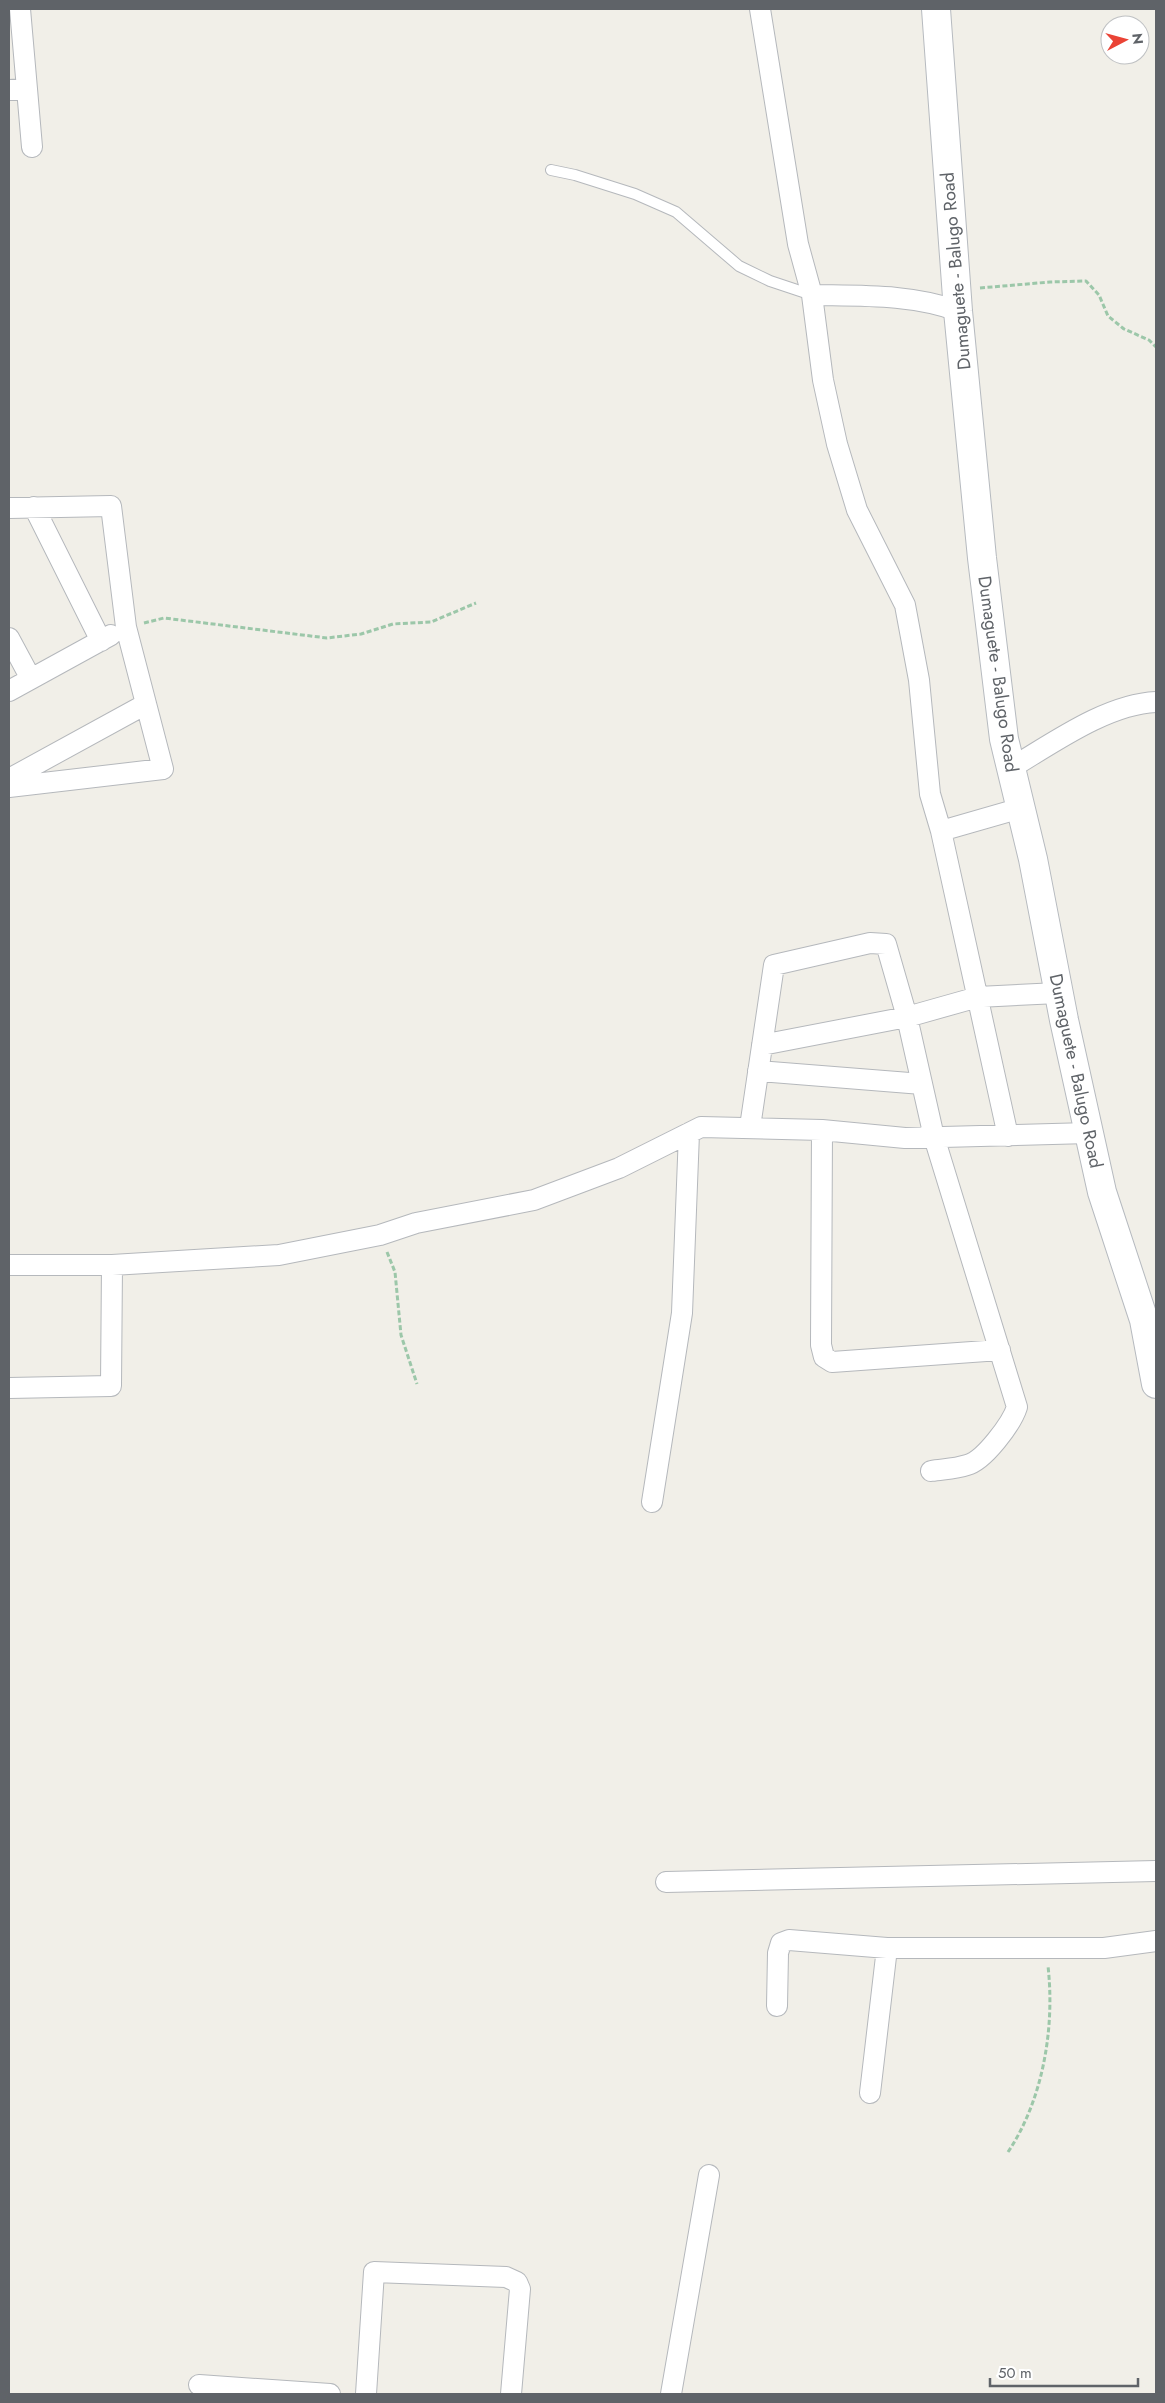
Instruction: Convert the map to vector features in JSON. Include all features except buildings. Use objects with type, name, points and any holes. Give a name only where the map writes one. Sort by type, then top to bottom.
[{"type":"street","points":[[20,9],[18,90],[32,146]]},
{"type":"street","points":[[760,9],[798,244],[812,295],[823,380],[837,444],[857,510],[905,605],[918,680],[930,794],[941,831],[1008,1136]]},
{"type":"street","name":"Dumaguete - Balugo Road","points":[[936,9],[958,301],[994,662],[1004,739],[1033,859],[1058,993],[1102,1192],[1144,1320],[1156,1384]]},
{"type":"street","points":[[812,295],[890,297],[937,303],[958,301]]},
{"type":"street","points":[[9,508],[111,506],[126,627],[163,769],[9,787]]},
{"type":"street","points":[[34,507],[101,641]]},
{"type":"street","points":[[9,692],[126,627]]},
{"type":"street","points":[[9,638],[31,679]]},
{"type":"street","points":[[1011,768],[1104,715],[1145,702],[1156,702]]},
{"type":"street","points":[[9,796],[9,779],[146,704]]},
{"type":"street","points":[[941,831],[1021,808]]},
{"type":"street","points":[[750,1127],[774,965],[870,943],[886,944],[908,1017],[934,1137],[1018,1407],[1014,1416],[981,1458],[968,1465],[931,1471]]},
{"type":"street","points":[[762,1045],[908,1017],[978,997],[1058,993]]},
{"type":"street","points":[[758,1071],[922,1084]]},
{"type":"street","points":[[9,1265],[112,1265],[279,1255],[380,1235],[416,1223],[534,1200],[619,1168],[701,1126],[822,1130],[906,1138],[1089,1133]]},
{"type":"street","points":[[822,1130],[822,1345],[824,1357],[832,1362],[1000,1350]]},
{"type":"street","points":[[652,1502],[682,1313],[688,1133]]},
{"type":"street","points":[[9,1388],[111,1386],[112,1265]]},
{"type":"street","points":[[666,1882],[1156,1871]]},
{"type":"street","points":[[777,2006],[778,1952],[781,1943],[789,1940],[887,1948],[1104,1948],[1156,1942]]},
{"type":"street","points":[[870,2093],[887,1948]]},
{"type":"street","points":[[671,2394],[709,2175]]},
{"type":"street","points":[[366,2394],[374,2272],[506,2277],[517,2282],[520,2289],[511,2394]]},
{"type":"street","points":[[200,2385],[330,2394]]},
{"type":"lane","points":[[551,170],[575,175],[635,194],[676,212],[739,266],[770,281],[812,295]]},
{"type":"path","points":[[958,301],[1050,282],[1086,281],[1099,295],[1108,316],[1124,329],[1149,340],[1156,347]]},
{"type":"path","points":[[126,627],[164,618],[328,638],[361,634],[393,624],[430,622],[476,603]]},
{"type":"path","points":[[380,1235],[395,1272],[401,1335],[417,1384]]},
{"type":"path","points":[[1008,2152],[1019,2137],[1034,2102],[1041,2070],[1049,2027],[1050,1982],[1046,1948]]}]
